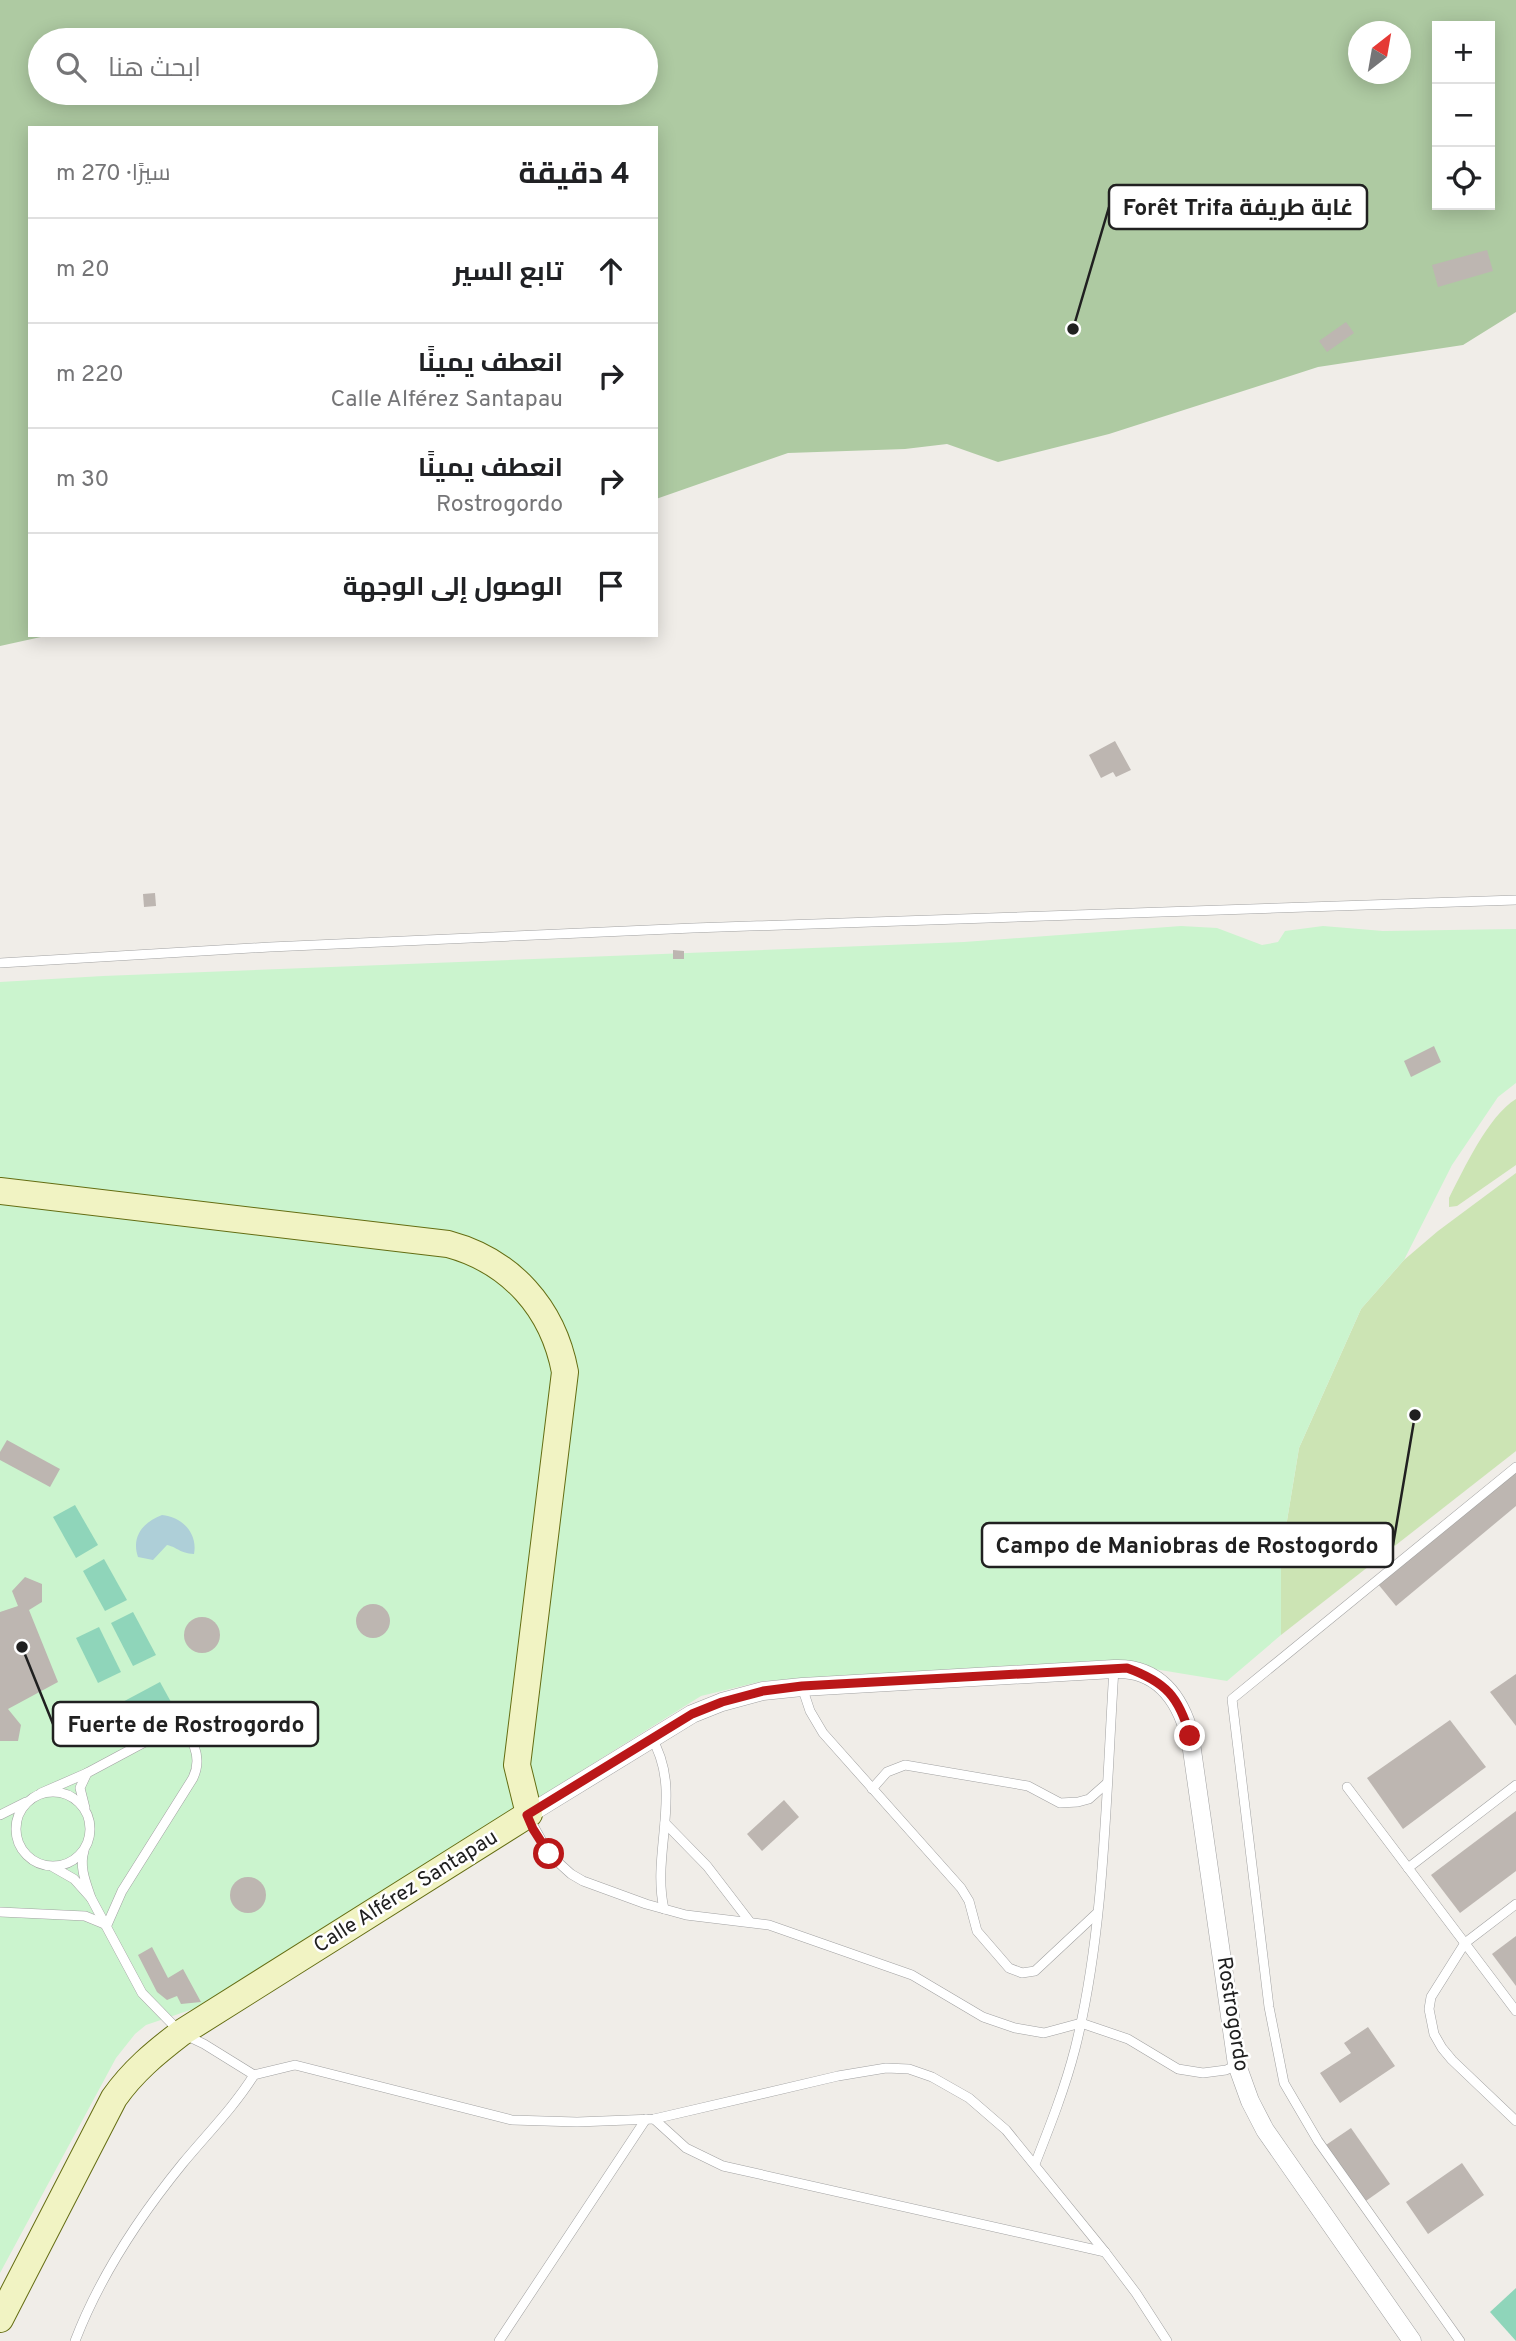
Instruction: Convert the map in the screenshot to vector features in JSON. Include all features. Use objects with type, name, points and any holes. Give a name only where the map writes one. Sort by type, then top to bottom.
[{"type":"street","points":[[0,1191],[448,1244],[471,1250],[495,1264],[521,1285],[540,1307],[556,1335],[565,1372],[517,1765],[528,1815]]},
{"type":"street","name":"Calle Alférez Santapau","points":[[0,2319],[114,2098],[129,2077],[148,2058],[181,2033],[692,1714],[722,1702],[763,1691],[802,1686],[1121,1668]]},
{"type":"street","name":"Rostrogordo","points":[[1121,1668],[1148,1675],[1165,1686],[1182,1709],[1194,1760],[1237,2065],[1250,2101],[1265,2130],[1412,2341]]},
{"type":"lane","points":[[0,963],[679,928],[1313,905],[1516,901]]},
{"type":"lane","points":[[1460,2341],[1318,2141],[1284,2083],[1269,2007],[1232,1699],[1516,1467]]},
{"type":"lane","points":[[1035,2164],[1064,2088],[1081,2023],[1096,1914],[1106,1784],[1121,1668]]},
{"type":"lane","points":[[802,1686],[816,1723],[961,1888],[969,1901],[977,1931],[1009,1968],[1023,1973],[1035,1971],[1096,1914]]},
{"type":"lane","points":[[0,1815],[171,1728],[186,1734],[197,1756],[197,1769],[122,1891],[107,1925]]},
{"type":"lane","points":[[651,1738],[666,1772],[660,1882],[664,1909]]},
{"type":"lane","points":[[872,1789],[887,1772],[905,1765],[1028,1786],[1060,1803],[1089,1798],[1106,1784]]},
{"type":"lane","points":[[87,1773],[80,1788],[90,1828],[82,1859],[91,1898]]},
{"type":"lane","points":[[1408,1868],[1516,1786]]},
{"type":"lane","points":[[1347,1787],[1516,2011]]},
{"type":"lane","points":[[41,1793],[54,1791],[71,1796],[85,1810]]},
{"type":"lane","points":[[27,1801],[16,1822],[19,1846],[32,1860],[61,1870],[91,1898],[142,1993],[181,2033],[254,2075]]},
{"type":"lane","points":[[528,1815],[545,1848],[571,1874],[583,1881],[687,1915],[769,1925],[912,1975],[983,2017],[1007,2026],[1044,2033],[1081,2023],[1128,2039],[1178,2069],[1203,2073],[1226,2070],[1237,2065]]},
{"type":"lane","points":[[665,1823],[707,1866],[750,1922]]},
{"type":"lane","points":[[48,1866],[66,1864],[80,1854],[87,1843]]},
{"type":"lane","points":[[1516,1904],[1465,1943],[1431,1997],[1429,2009],[1434,2034],[1452,2060],[1516,2121]]},
{"type":"lane","points":[[0,1912],[85,1916],[107,1925]]},
{"type":"lane","points":[[75,2341],[90,2302],[125,2243],[181,2165],[254,2075],[295,2065],[512,2120],[577,2122],[650,2119],[838,2076],[886,2068],[909,2069],[932,2077],[969,2098],[1006,2130],[1105,2252],[1167,2341]]},
{"type":"lane","points":[[650,2119],[686,2148],[723,2166],[1105,2252]]},
{"type":"lane","points":[[499,2341],[650,2119]]},
{"type":"green space","points":[[0,0],[1516,0],[1516,312],[1463,345],[1318,367],[1109,434],[998,462],[947,444],[905,449],[788,453],[658,498],[658,126],[28,126],[28,637],[41,637],[0,646]]},
{"type":"green space","points":[[1181,926],[1217,928],[1262,945],[1278,942],[1285,931],[1323,926],[1383,931],[1516,929],[1516,1083],[1498,1097],[1452,1165],[1404,1260],[1361,1309],[1299,1448],[1281,1557],[1281,1635],[1227,1681],[1154,1669],[828,1677],[763,1681],[701,1696],[208,2004],[146,2025],[135,2034],[116,2058],[0,2273],[0,982],[964,942]]},
{"type":"green space","points":[[1516,1099],[1516,1165],[1457,1206],[1449,1207],[1449,1198],[1486,1130]]},
{"type":"green space","points":[[1516,1173],[1516,1451],[1281,1635],[1281,1557],[1299,1448],[1361,1309],[1404,1260]]},
{"type":"green space","points":[[75,1505],[98,1545],[76,1558],[53,1517]]},
{"type":"green space","points":[[104,1559],[127,1600],[105,1611],[83,1571]]},
{"type":"green space","points":[[133,1612],[156,1655],[133,1666],[111,1623]]},
{"type":"green space","points":[[99,1627],[121,1672],[98,1683],[76,1638]]},
{"type":"green space","points":[[160,1682],[171,1702],[128,1725],[117,1705]]},
{"type":"green space","points":[[1516,2288],[1516,2341],[1490,2312]]},
{"type":"water","points":[[162,1515],[176,1519],[187,1527],[194,1539],[194,1554],[167,1545],[153,1560],[138,1557],[136,1543],[140,1531]]},
{"type":"building","points":[[1487,250],[1493,271],[1438,287],[1432,265]]},
{"type":"building","points":[[1346,322],[1354,333],[1327,352],[1319,341]]},
{"type":"building","points":[[1115,741],[1131,770],[1116,777],[1113,772],[1101,778],[1089,755]]},
{"type":"building","points":[[155,893],[156,906],[144,907],[143,894]]},
{"type":"building","points":[[673,950],[684,951],[684,959],[673,959]]},
{"type":"building","points":[[1434,1046],[1441,1062],[1411,1077],[1404,1061]]},
{"type":"building","points":[[7,1440],[60,1469],[50,1487],[0,1460],[0,1452]]},
{"type":"building","points":[[1516,1469],[1516,1506],[1396,1606],[1378,1584]]},
{"type":"building","points":[[25,1577],[42,1584],[42,1602],[29,1610],[58,1682],[8,1709],[21,1725],[18,1741],[0,1741],[0,1612],[18,1606],[12,1591]]},
{"type":"building","points":[[373,1604],[385,1609],[390,1621],[385,1633],[373,1638],[361,1633],[356,1621],[361,1609]]},
{"type":"building","points":[[202,1617],[215,1622],[220,1635],[215,1648],[202,1653],[189,1648],[184,1635],[189,1622]]},
{"type":"building","points":[[1516,1674],[1516,1726],[1490,1692]]},
{"type":"building","points":[[1450,1720],[1486,1767],[1403,1829],[1367,1778]]},
{"type":"building","points":[[784,1800],[799,1817],[762,1851],[747,1834]]},
{"type":"building","points":[[1516,1811],[1516,1871],[1460,1913],[1431,1875]]},
{"type":"building","points":[[248,1877],[260,1883],[266,1895],[260,1907],[248,1913],[236,1907],[230,1895],[236,1883]]},
{"type":"building","points":[[1516,1936],[1516,1986],[1492,1954]]},
{"type":"building","points":[[152,1947],[168,1978],[183,1969],[201,2002],[181,2004],[177,1996],[167,2000],[157,1992],[138,1955]]},
{"type":"building","points":[[1368,2027],[1395,2066],[1340,2103],[1320,2073],[1351,2053],[1344,2043]]},
{"type":"building","points":[[1351,2128],[1390,2184],[1363,2203],[1323,2147]]},
{"type":"building","points":[[1462,2163],[1484,2195],[1428,2234],[1406,2202]]},
{"type":"place","name":"Forêt Trifa غابة طريفة","points":[[1073,329]]},
{"type":"place","name":"Campo de Maniobras de Rostogordo","points":[[1415,1415]]},
{"type":"place","name":"Fuerte de Rostrogordo","points":[[22,1647]]},
{"type":"route","points":[[549,1854],[527,1815],[692,1714],[722,1702],[763,1691],[802,1686],[1127,1668],[1148,1675],[1165,1686],[1182,1709],[1190,1736]]}]
